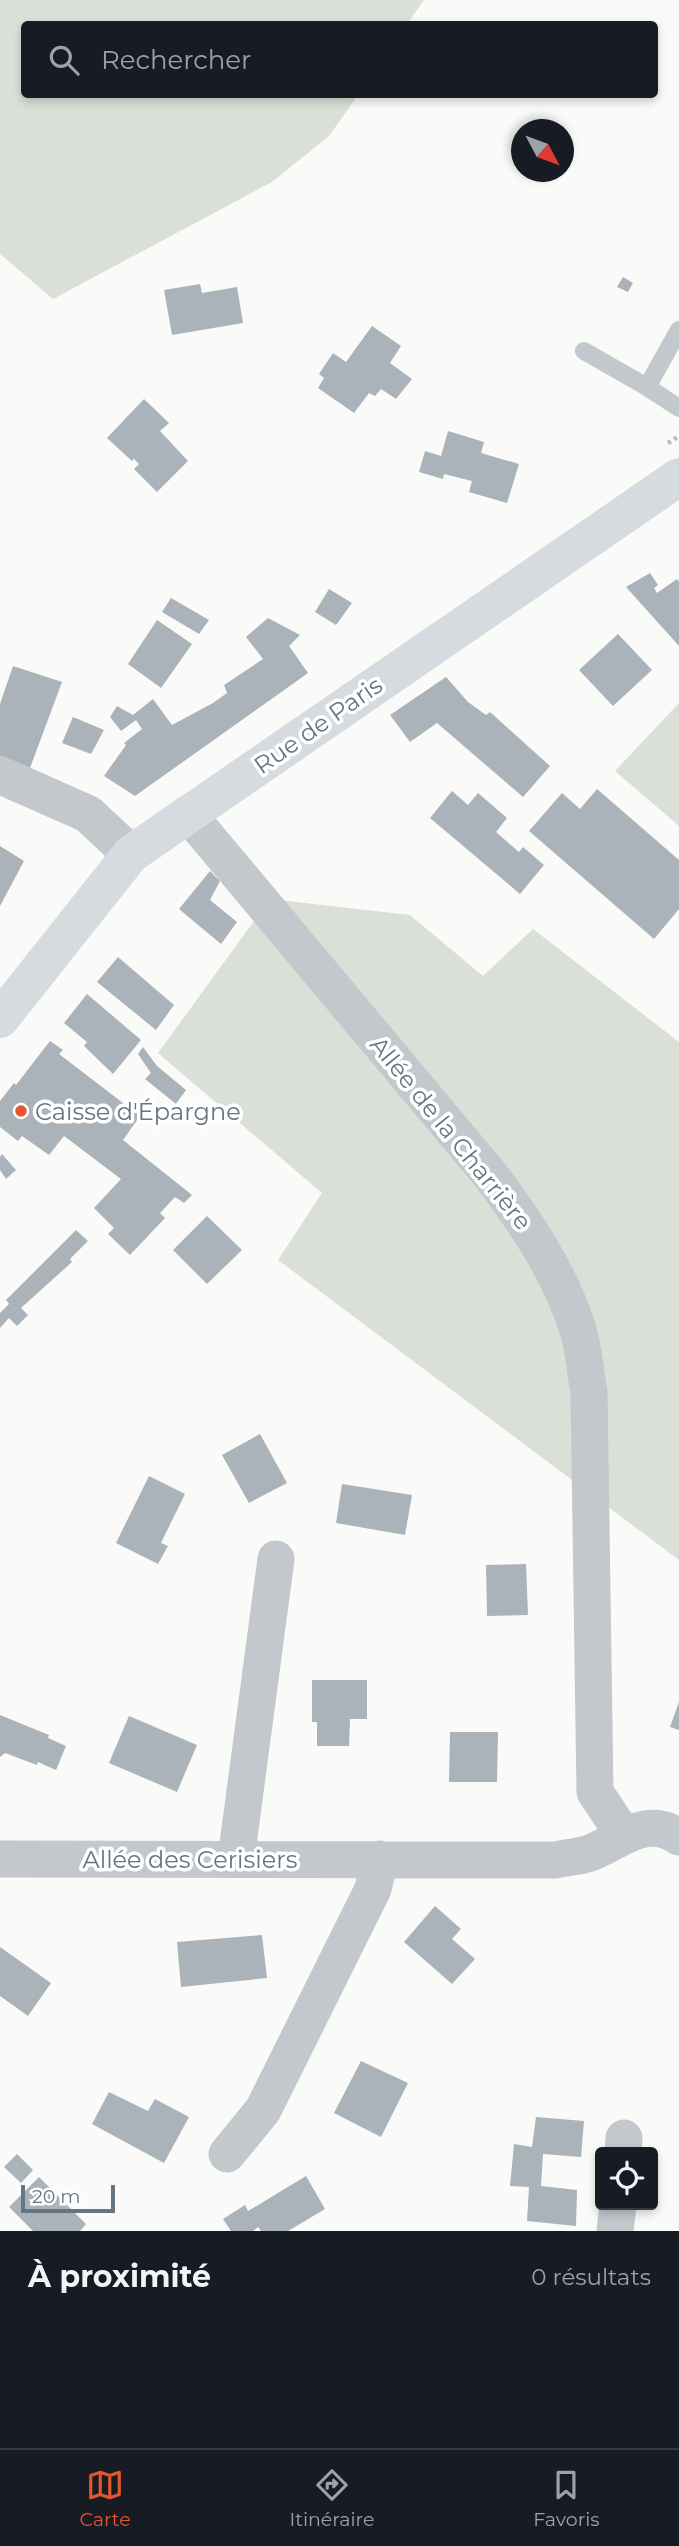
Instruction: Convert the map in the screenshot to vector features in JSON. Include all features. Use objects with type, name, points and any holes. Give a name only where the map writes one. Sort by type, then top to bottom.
[{"type":"main road","name":"Rue de Paris","points":[[0,1018],[131,853],[679,477]]},
{"type":"street","points":[[0,775],[88,814],[131,853]]},
{"type":"street","name":"Allée de la Charrière","points":[[188,814],[491,1176],[555,1272],[578,1329],[589,1392],[595,1792],[623,1834]]},
{"type":"street","points":[[236,1859],[276,1559]]},
{"type":"street","name":"Allée des Cerisiers","points":[[0,1859],[556,1860],[589,1853],[623,1834],[648,1828],[672,1832],[679,1837]]},
{"type":"street","points":[[227,2154],[263,2110],[373,1889],[380,1859]]},
{"type":"street","points":[[615,2231],[617,2210]]},
{"type":"lane","points":[[647,387],[679,330]]},
{"type":"lane","points":[[584,351],[679,408]]},
{"type":"shaded area","points":[[0,0],[424,0],[409,21],[21,21],[21,98],[356,98],[329,136],[272,182],[53,299],[0,254]]},
{"type":"shaded area","points":[[679,703],[679,826],[615,771]]},
{"type":"shaded area","points":[[270,899],[410,915],[483,976],[533,929],[679,1042],[679,1560],[278,1260],[322,1193],[158,1053]]},
{"type":"building","points":[[623,277],[633,283],[628,292],[617,287]]},
{"type":"building","points":[[200,284],[202,293],[237,287],[243,323],[172,335],[164,290]]},
{"type":"building","points":[[372,326],[401,346],[390,363],[412,379],[396,399],[381,389],[375,396],[369,393],[354,413],[318,388],[324,378],[319,374],[333,353],[346,362]]},
{"type":"building","points":[[144,399],[169,423],[160,431],[188,461],[157,492],[134,469],[139,464],[107,438]]},
{"type":"building","points":[[448,431],[484,442],[481,453],[519,464],[507,503],[469,492],[472,481],[444,474],[443,479],[419,472],[425,451],[441,456]]},
{"type":"building","points":[[650,573],[658,585],[654,588],[657,593],[677,579],[679,582],[679,646],[626,587]]},
{"type":"building","points":[[329,589],[352,603],[336,625],[315,612]]},
{"type":"building","points":[[171,598],[209,620],[199,634],[162,612]]},
{"type":"building","points":[[268,618],[300,635],[289,646],[308,673],[135,796],[104,776],[126,745],[124,743],[142,729],[136,720],[121,731],[110,717],[117,706],[133,715],[153,699],[172,725],[213,703],[227,693],[224,685],[263,659],[246,637]]},
{"type":"building","points":[[157,620],[192,644],[161,688],[128,664]]},
{"type":"building","points":[[618,634],[652,670],[613,706],[579,670]]},
{"type":"building","points":[[13,666],[62,682],[30,768],[0,758],[0,704]]},
{"type":"building","points":[[446,677],[468,702],[486,715],[490,712],[550,766],[523,797],[437,723],[410,742],[390,715]]},
{"type":"building","points":[[73,717],[104,730],[91,754],[62,743]]},
{"type":"building","points":[[597,789],[679,860],[679,909],[654,939],[529,831],[562,793],[580,809]]},
{"type":"building","points":[[452,791],[468,805],[478,793],[507,818],[496,832],[519,852],[523,847],[544,865],[520,894],[430,818]]},
{"type":"building","points":[[0,846],[24,861],[0,906]]},
{"type":"building","points":[[210,871],[220,881],[210,900],[237,922],[221,944],[179,909]]},
{"type":"building","points":[[118,957],[174,1005],[156,1030],[97,982]]},
{"type":"building","points":[[87,994],[141,1040],[113,1074],[84,1046],[87,1042],[64,1023]]},
{"type":"building","points":[[50,1041],[63,1050],[59,1054],[140,1116],[123,1140],[192,1195],[184,1203],[175,1197],[160,1213],[165,1218],[130,1255],[108,1234],[114,1228],[94,1208],[121,1179],[64,1136],[49,1155],[22,1136],[18,1141],[0,1127],[0,1101]]},
{"type":"building","points":[[143,1047],[157,1066],[186,1090],[176,1104],[145,1079],[151,1073],[138,1054]]},
{"type":"building","points":[[2,1154],[16,1170],[6,1179],[0,1170]]},
{"type":"building","points":[[207,1216],[242,1250],[207,1284],[173,1250]]},
{"type":"building","points":[[76,1230],[88,1241],[70,1259],[72,1262],[21,1308],[28,1315],[17,1326],[9,1318],[0,1328],[0,1313],[9,1304],[6,1300]]},
{"type":"building","points":[[260,1434],[287,1483],[249,1503],[222,1455]]},
{"type":"building","points":[[149,1476],[185,1494],[161,1543],[168,1546],[158,1564],[116,1543]]},
{"type":"building","points":[[342,1484],[412,1495],[405,1535],[336,1523]]},
{"type":"building","points":[[526,1564],[528,1615],[487,1616],[486,1565]]},
{"type":"building","points":[[312,1680],[367,1680],[367,1719],[350,1719],[349,1746],[317,1746],[317,1722],[312,1722]]},
{"type":"building","points":[[679,1702],[679,1730],[670,1727]]},
{"type":"building","points":[[0,1715],[49,1735],[48,1738],[66,1746],[56,1770],[5,1753],[0,1757]]},
{"type":"building","points":[[129,1716],[197,1745],[177,1792],[109,1763]]},
{"type":"building","points":[[450,1732],[498,1732],[497,1782],[449,1782]]},
{"type":"building","points":[[435,1906],[461,1929],[452,1939],[475,1959],[452,1984],[404,1942]]},
{"type":"building","points":[[262,1935],[267,1978],[181,1987],[177,1942]]},
{"type":"building","points":[[0,1947],[51,1983],[28,2016],[0,1996]]},
{"type":"building","points":[[361,2061],[408,2083],[381,2137],[334,2113]]},
{"type":"building","points":[[109,2092],[148,2111],[155,2099],[189,2117],[164,2163],[92,2124]]},
{"type":"building","points":[[536,2117],[584,2121],[581,2157],[543,2154],[541,2186],[577,2190],[576,2226],[527,2221],[529,2187],[510,2186],[514,2144],[532,2147]]},
{"type":"building","points":[[17,2154],[33,2170],[21,2183],[4,2167]]},
{"type":"building","points":[[306,2176],[325,2209],[288,2231],[261,2231],[258,2227],[253,2231],[231,2231],[223,2219],[245,2205],[248,2211]]},
{"type":"building","points":[[39,2177],[86,2224],[80,2231],[33,2231],[9,2207]]},
{"type":"place","name":"Caisse d'Épargne","points":[[21,1111]]}]
